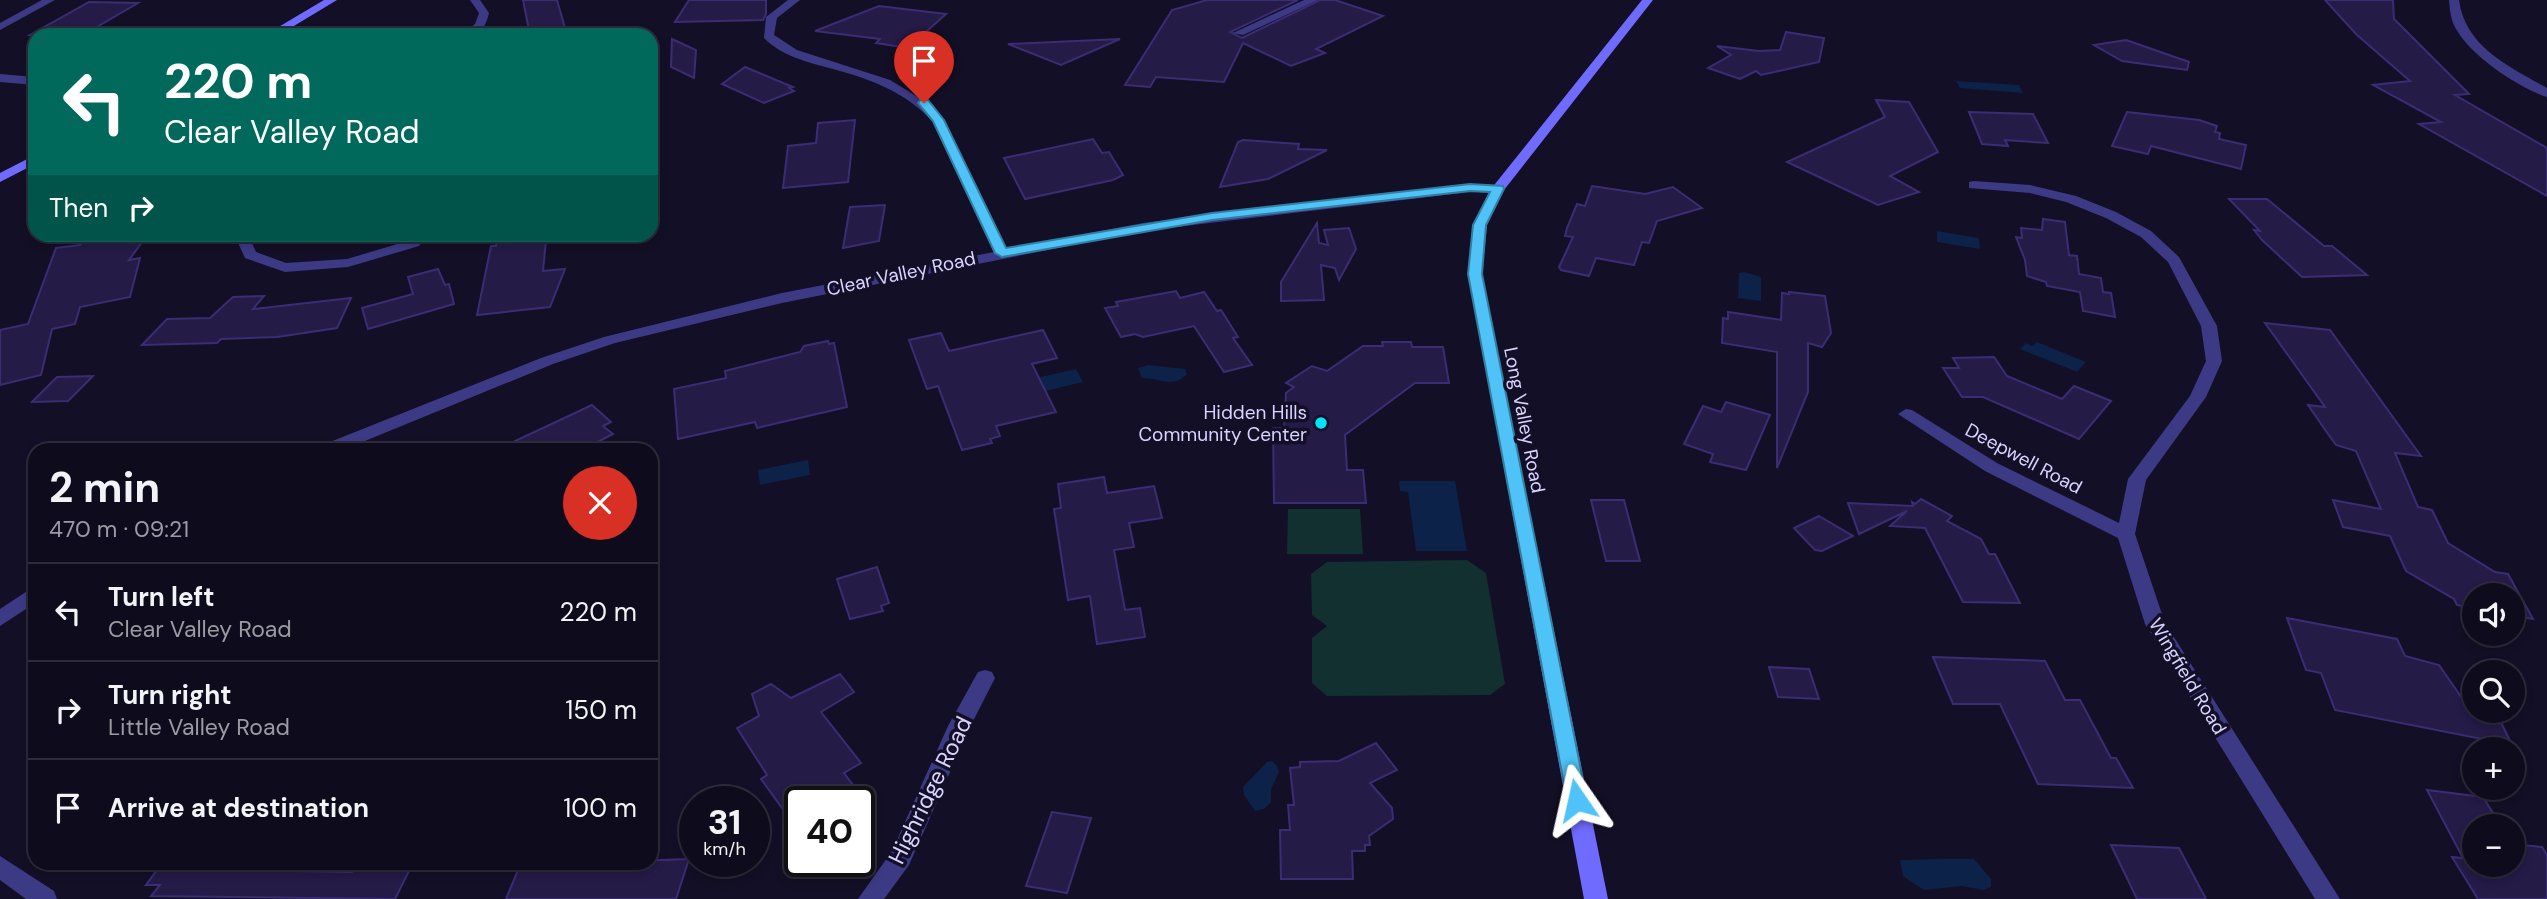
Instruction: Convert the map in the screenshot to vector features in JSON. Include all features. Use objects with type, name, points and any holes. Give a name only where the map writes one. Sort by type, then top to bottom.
[{"type":"street","points":[[0,27],[50,0]]},
{"type":"street","points":[[283,28],[332,0]]},
{"type":"street","points":[[475,0],[484,13],[477,28]]},
{"type":"street","points":[[795,0],[772,17],[768,36],[777,46],[795,54],[856,71],[900,88],[924,103],[938,120],[1002,253]]},
{"type":"street","points":[[1239,33],[1313,0]]},
{"type":"street","name":"Long Valley Road","points":[[1596,899],[1475,274],[1480,225],[1498,189],[1648,0]]},
{"type":"street","points":[[2454,0],[2456,18],[2468,37],[2492,60],[2547,93]]},
{"type":"street","points":[[0,78],[28,80]]},
{"type":"street","points":[[0,178],[28,163]]},
{"type":"street","name":"Wingfield Road","points":[[1974,185],[2030,189],[2071,199],[2111,215],[2146,234],[2174,260],[2209,326],[2214,361],[2198,397],[2137,479],[2126,534],[2155,624],[2328,899]]},
{"type":"street","name":"Clear Valley Road","points":[[343,443],[547,361],[633,332],[1002,253],[1212,217],[1470,188],[1498,189]]},
{"type":"street","points":[[244,242],[250,255],[285,268],[348,263],[414,243]]},
{"type":"street","name":"Deepwell Road","points":[[1906,414],[1991,467],[2126,534]]},
{"type":"street","points":[[0,619],[28,598]]},
{"type":"street","name":"Highridge Road","points":[[870,899],[901,858],[959,726],[985,678]]},
{"type":"street","points":[[0,866],[45,899]]},
{"type":"green space","points":[[1288,509],[1360,509],[1363,554],[1287,554]]},
{"type":"green space","points":[[1467,560],[1486,573],[1505,684],[1490,695],[1327,696],[1312,683],[1312,638],[1327,626],[1312,615],[1311,574],[1327,562]]},
{"type":"water","points":[[1956,81],[2019,85],[2023,93],[1960,88]]},
{"type":"water","points":[[1937,231],[1979,238],[1980,249],[1937,242]]},
{"type":"water","points":[[1739,273],[1761,277],[1761,301],[1738,298]]},
{"type":"water","points":[[2037,342],[2086,362],[2077,372],[2020,349],[2026,343],[2032,346]]},
{"type":"water","points":[[1148,365],[1185,369],[1187,374],[1171,382],[1142,378],[1138,368]]},
{"type":"water","points":[[1076,369],[1083,382],[1029,395],[1023,381]]},
{"type":"water","points":[[808,460],[810,475],[760,485],[758,470]]},
{"type":"water","points":[[1399,481],[1455,481],[1467,551],[1416,551],[1408,492],[1400,491]]},
{"type":"water","points":[[1272,761],[1279,772],[1271,789],[1271,802],[1264,809],[1255,811],[1244,795],[1243,787],[1267,762]]},
{"type":"water","points":[[1974,859],[1991,879],[1991,887],[1983,890],[1962,886],[1924,890],[1903,876],[1900,860]]},
{"type":"building","points":[[523,0],[557,0],[565,28],[529,28]]},
{"type":"building","points":[[689,0],[766,0],[766,14],[763,20],[675,22]]},
{"type":"building","points":[[1207,0],[1298,0],[1230,32],[1242,38],[1320,0],[1335,0],[1383,16],[1316,49],[1325,53],[1291,66],[1243,43],[1224,82],[1156,77],[1150,87],[1125,85],[1172,10]]},
{"type":"building","points":[[2325,0],[2393,0],[2394,19],[2469,94],[2455,95],[2547,148],[2547,196],[2419,124],[2441,122],[2373,85],[2410,81],[2357,35]]},
{"type":"building","points":[[89,2],[138,3],[95,28],[43,28]]},
{"type":"building","points":[[879,6],[946,14],[908,48],[876,43],[880,39],[815,31]]},
{"type":"building","points":[[1786,32],[1824,38],[1819,62],[1761,75],[1756,71],[1740,79],[1708,68],[1731,55],[1717,46],[1759,51],[1780,50]]},
{"type":"building","points":[[672,39],[696,50],[694,78],[671,67]]},
{"type":"building","points":[[1120,39],[1061,65],[1008,44]]},
{"type":"building","points":[[2126,40],[2189,62],[2187,70],[2122,61],[2094,45]]},
{"type":"building","points":[[745,67],[793,87],[789,88],[794,91],[764,103],[722,84]]},
{"type":"building","points":[[1876,100],[1909,102],[1938,152],[1890,176],[1919,192],[1878,205],[1787,162],[1885,117]]},
{"type":"building","points":[[1969,112],[2033,114],[2048,143],[2005,140],[2008,146],[1982,144]]},
{"type":"building","points":[[2127,112],[2199,120],[2217,126],[2215,132],[2220,133],[2219,139],[2246,145],[2241,169],[2151,146],[2148,154],[2112,146]]},
{"type":"building","points":[[855,120],[848,182],[783,188],[788,146],[816,143],[818,123]]},
{"type":"building","points":[[1093,139],[1102,153],[1109,152],[1123,175],[1113,180],[1025,199],[1004,158]]},
{"type":"building","points":[[1243,140],[1299,144],[1298,149],[1327,150],[1268,179],[1220,187],[1238,142]]},
{"type":"building","points":[[1592,186],[1645,194],[1673,187],[1702,208],[1657,221],[1649,243],[1642,242],[1634,265],[1596,258],[1589,276],[1561,270],[1559,267],[1573,237],[1565,236],[1567,228],[1577,204],[1585,206]]},
{"type":"building","points":[[2229,199],[2267,199],[2324,246],[2332,246],[2367,275],[2302,277],[2262,240],[2254,230],[2260,231]]},
{"type":"building","points":[[885,205],[879,241],[843,248],[850,207]]},
{"type":"building","points":[[2043,219],[2065,222],[2069,255],[2077,256],[2079,274],[2101,278],[2103,292],[2111,293],[2115,317],[2083,311],[2080,292],[2047,286],[2046,282],[2027,276],[2025,260],[2016,237],[2022,238],[2021,228],[2042,230]]},
{"type":"building","points":[[1317,223],[1319,243],[1328,245],[1324,230],[1349,228],[1356,249],[1339,280],[1335,268],[1321,265],[1324,300],[1281,301],[1281,282]]},
{"type":"building","points":[[82,242],[142,242],[129,260],[140,258],[130,297],[80,307],[75,324],[52,329],[41,375],[0,385],[0,330],[28,324],[56,248],[80,245]]},
{"type":"building","points":[[497,242],[546,242],[543,271],[565,269],[550,307],[477,315],[491,246],[496,246]]},
{"type":"building","points":[[438,269],[445,285],[449,284],[454,304],[368,329],[362,308],[413,294],[408,277]]},
{"type":"building","points":[[1176,291],[1180,298],[1204,292],[1217,311],[1221,310],[1238,337],[1233,338],[1252,365],[1224,372],[1194,326],[1143,337],[1135,334],[1121,337],[1105,308],[1118,306],[1116,302]]},
{"type":"building","points":[[1782,293],[1825,296],[1831,333],[1822,347],[1808,343],[1808,392],[1777,468],[1777,352],[1722,343],[1723,318],[1728,319],[1728,312],[1781,320]]},
{"type":"building","points":[[264,296],[253,309],[351,298],[337,328],[277,337],[221,339],[217,343],[142,345],[167,319],[210,318],[233,297]]},
{"type":"building","points":[[2265,323],[2330,330],[2421,456],[2395,453],[2418,507],[2432,510],[2448,543],[2495,572],[2508,574],[2513,583],[2462,583],[2462,606],[2457,605],[2454,599],[2406,571],[2390,536],[2343,527],[2333,500],[2381,509],[2356,451],[2336,445],[2308,405],[2325,407]]},
{"type":"building","points":[[1043,330],[1057,358],[1032,364],[1056,412],[996,426],[1000,436],[990,439],[992,443],[962,450],[938,386],[927,389],[909,340],[941,333],[949,351]]},
{"type":"building","points":[[828,341],[829,344],[834,343],[847,407],[757,428],[755,422],[678,439],[674,389],[726,378],[725,371],[800,352],[804,346]]},
{"type":"building","name":"Hidden Hills Community Center","points":[[1382,342],[1411,342],[1412,347],[1443,347],[1449,383],[1415,383],[1345,435],[1347,470],[1363,470],[1366,503],[1274,503],[1273,428],[1284,428],[1286,393],[1294,387],[1286,383],[1312,366],[1327,371],[1363,346],[1383,346]]},
{"type":"building","points":[[1994,357],[2007,376],[2062,399],[2074,386],[2111,401],[2079,439],[1983,397],[1962,397],[1943,368],[1959,368],[1953,358]]},
{"type":"building","points":[[93,376],[68,401],[32,402],[57,377]]},
{"type":"building","points":[[1726,402],[1770,415],[1746,470],[1710,462],[1713,454],[1684,444],[1703,406],[1721,412]]},
{"type":"building","points":[[592,405],[611,422],[603,426],[613,434],[596,443],[511,443]]},
{"type":"building","points":[[1104,477],[1107,493],[1154,486],[1162,518],[1129,523],[1134,547],[1114,550],[1125,610],[1140,608],[1145,637],[1097,644],[1090,596],[1068,600],[1054,509],[1061,508],[1058,484]]},
{"type":"building","points":[[1921,499],[1952,516],[1947,521],[1981,539],[1989,554],[1995,554],[2020,603],[1963,602],[1925,528],[1890,526],[1907,511],[1859,534],[1848,503],[1913,506],[1912,502],[1915,504]]},
{"type":"building","points":[[1591,500],[1624,500],[1640,561],[1606,561]]},
{"type":"building","points":[[1819,516],[1853,536],[1822,551],[1815,550],[1794,528]]},
{"type":"building","points":[[877,567],[889,603],[881,606],[883,611],[850,619],[837,579]]},
{"type":"building","points":[[2525,605],[2533,619],[2525,618]]},
{"type":"building","points":[[2287,618],[2397,639],[2405,656],[2439,665],[2462,698],[2462,723],[2501,723],[2508,737],[2472,737],[2335,710],[2321,673],[2306,670]]},
{"type":"building","points":[[1933,657],[2045,661],[2065,700],[2080,700],[2111,758],[2116,758],[2133,788],[2038,784],[2000,704],[1953,704]]},
{"type":"building","points":[[1769,667],[1809,669],[1819,699],[1778,697]]},
{"type":"building","points":[[840,674],[854,692],[821,712],[861,763],[844,773],[854,786],[784,786],[784,811],[770,791],[770,786],[766,786],[761,779],[767,775],[737,728],[759,716],[752,694],[771,684],[791,698]]},
{"type":"building","points":[[1376,743],[1397,770],[1370,783],[1392,808],[1393,819],[1369,836],[1370,845],[1365,845],[1365,851],[1352,851],[1353,879],[1281,879],[1280,830],[1290,830],[1288,805],[1294,805],[1290,768],[1300,767],[1300,762],[1339,761]]},
{"type":"building","points":[[2427,790],[2462,794],[2462,800],[2485,800],[2494,814],[2462,814],[2462,856]]},
{"type":"building","points":[[1052,812],[1091,818],[1067,893],[1026,886]]},
{"type":"building","points":[[2111,845],[2179,848],[2206,899],[2137,899]]},
{"type":"building","points":[[2525,845],[2542,847],[2547,855],[2547,899],[2478,899],[2464,877],[2525,877]]},
{"type":"building","points":[[2452,857],[2462,858],[2462,873]]},
{"type":"building","points":[[679,859],[679,877],[683,877],[676,899],[506,899],[518,870],[658,870],[658,860]]},
{"type":"building","points":[[157,870],[410,870],[395,899],[151,896],[160,885],[146,885]]},
{"type":"place","name":"Hidden Hills Community Center","points":[[1321,423]]},
{"type":"route","points":[[924,103],[938,120],[1002,253],[1143,226],[1212,217],[1470,188],[1498,189],[1480,225],[1475,274],[1577,800]]}]
